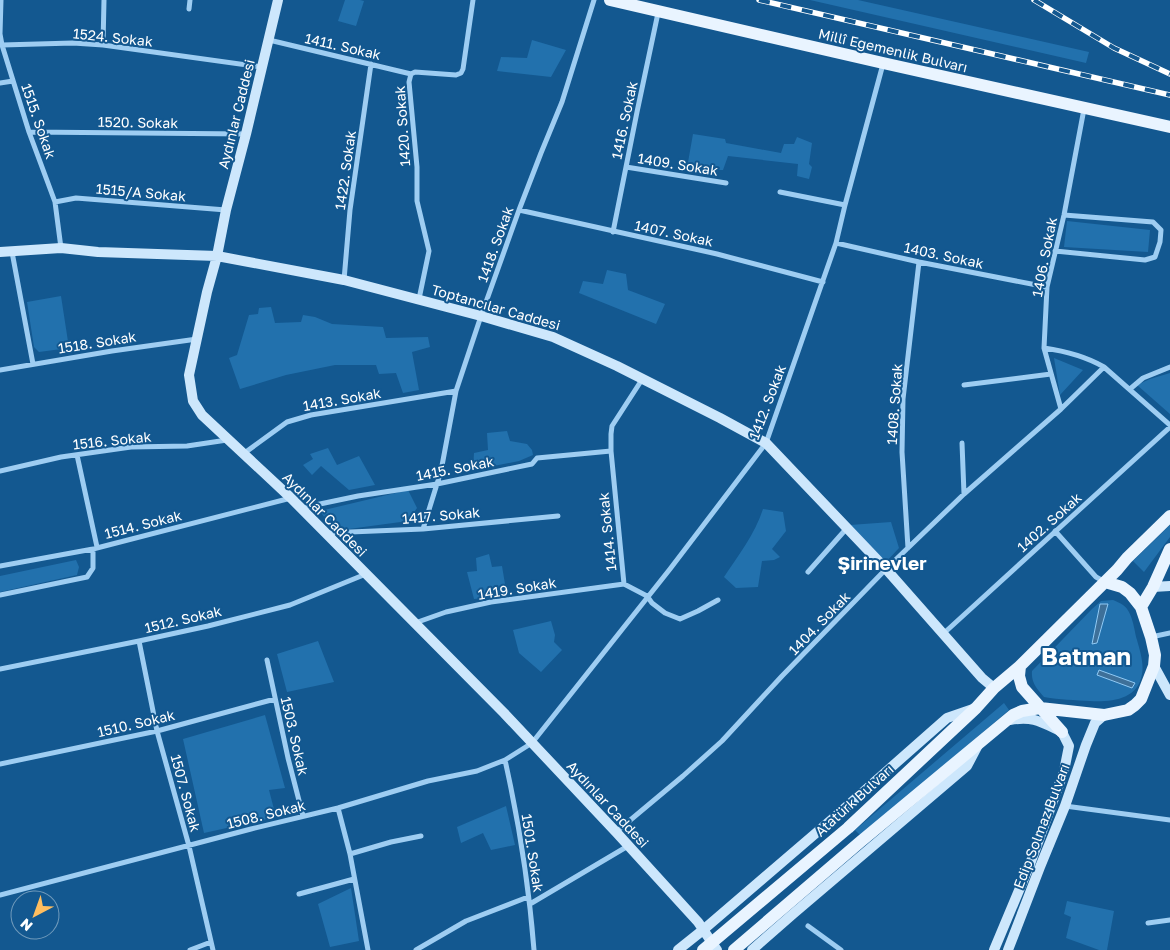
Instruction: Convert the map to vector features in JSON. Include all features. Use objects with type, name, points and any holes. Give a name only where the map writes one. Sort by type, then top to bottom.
[{"type":"main road","name":"Millî Egemenlik Bulvarı","points":[[610,0],[883,64],[1170,127]]},
{"type":"main road","points":[[1062,732],[1022,687],[1018,676],[1020,666],[1170,516]]},
{"type":"main road","points":[[1141,607],[1170,550]]},
{"type":"main road","points":[[734,950],[1013,715],[1022,711],[1040,708],[1104,714],[1128,710],[1135,706],[1142,699],[1154,666],[1151,637],[1141,607],[1130,593],[1122,586],[1105,582]]},
{"type":"main road","name":"Atatürk Bulvarı","points":[[710,948],[848,828],[976,708],[994,688],[1020,666]]},
{"type":"street","name":"1515. Sokak","points":[[1,0],[0,34],[2,45],[29,132],[55,202],[60,248]]},
{"type":"street","points":[[104,0],[104,46]]},
{"type":"street","points":[[189,9],[190,0]]},
{"type":"street","name":"Aydınlar Caddesi","points":[[278,0],[226,210],[189,375],[193,401],[202,415],[291,498],[532,743],[698,922],[710,948]]},
{"type":"street","name":"1420. Sokak","points":[[419,299],[429,251],[417,202],[417,167],[409,82],[411,74],[415,72],[456,75],[461,73],[473,0]]},
{"type":"street","name":"1418. Sokak","points":[[423,529],[445,452],[456,391],[519,210],[562,102],[594,0]]},
{"type":"street","name":"1416. Sokak","points":[[613,232],[658,12]]},
{"type":"street","name":"1411. Sokak","points":[[269,40],[411,74]]},
{"type":"street","name":"1524. Sokak","points":[[2,45],[73,43],[262,67]]},
{"type":"street","name":"1422. Sokak","points":[[344,280],[350,210],[371,64]]},
{"type":"street","name":"1412. Sokak","points":[[532,743],[670,569],[766,443],[824,282],[883,64]]},
{"type":"street","points":[[0,83],[13,81]]},
{"type":"street","name":"1406. Sokak","points":[[1061,409],[1044,348],[1047,287],[1064,214],[1084,108]]},
{"type":"street","name":"1520. Sokak","points":[[29,132],[246,134]]},
{"type":"street","name":"1409. Sokak","points":[[626,167],[726,183]]},
{"type":"street","points":[[780,192],[845,205]]},
{"type":"street","name":"1515/A Sokak","points":[[55,202],[76,198],[226,210]]},
{"type":"street","name":"1407. Sokak","points":[[519,210],[717,254],[824,282]]},
{"type":"street","points":[[1055,251],[1146,260],[1155,258],[1160,242],[1161,230],[1152,222],[1064,214]]},
{"type":"street","name":"1403. Sokak","points":[[836,243],[918,262],[1047,287]]},
{"type":"street","name":"Toptancılar Caddesi","points":[[0,252],[60,248],[98,252],[217,256],[344,280],[553,337],[642,378],[766,443],[886,569],[982,678],[994,688]]},
{"type":"street","points":[[11,250],[34,364]]},
{"type":"street","name":"1408. Sokak","points":[[908,548],[902,452],[903,399],[918,262]]},
{"type":"street","name":"1518. Sokak","points":[[0,370],[197,338]]},
{"type":"street","points":[[1044,348],[1069,352],[1104,367],[1170,426]]},
{"type":"street","name":"1404. Sokak","points":[[616,832],[722,741],[886,569],[964,494],[1061,409],[1104,367]]},
{"type":"street","points":[[1130,389],[1143,378],[1170,367]]},
{"type":"street","points":[[964,385],[1051,374]]},
{"type":"street","name":"1414. Sokak","points":[[642,378],[612,426],[611,434],[610,451],[624,584],[648,596],[652,603],[665,613],[680,619],[718,600]]},
{"type":"street","name":"1413. Sokak","points":[[243,454],[287,422],[303,417],[456,391]]},
{"type":"street","name":"1402. Sokak","points":[[943,634],[1170,426]]},
{"type":"street","name":"1516. Sokak","points":[[0,471],[61,457],[131,447],[187,446],[228,440]]},
{"type":"street","points":[[962,443],[964,494]]},
{"type":"street","name":"1415. Sokak","points":[[301,508],[358,496],[437,484],[532,464],[537,458],[610,451]]},
{"type":"street","points":[[0,595],[88,577],[93,568],[95,548],[77,455]]},
{"type":"street","name":"1514. Sokak","points":[[0,566],[95,548],[291,498]]},
{"type":"street","name":"1417. Sokak","points":[[326,533],[423,529],[558,516]]},
{"type":"street","points":[[808,572],[847,528]]},
{"type":"street","points":[[1056,531],[1096,577],[1105,582]]},
{"type":"street","name":"1512. Sokak","points":[[0,669],[208,626],[290,605],[366,574]]},
{"type":"street","name":"1419. Sokak","points":[[415,622],[446,612],[491,602],[624,584]]},
{"type":"street","points":[[1153,586],[1170,586]]},
{"type":"street","points":[[1151,637],[1170,633]]},
{"type":"street","name":"1507. Sokak","points":[[139,641],[157,731],[189,846],[213,950]]},
{"type":"street","name":"1503. Sokak","points":[[266,660],[303,816]]},
{"type":"street","points":[[1154,666],[1170,695]]},
{"type":"street","name":"1510. Sokak","points":[[0,764],[157,731],[275,699]]},
{"type":"street","points":[[678,950],[947,718],[976,708]]},
{"type":"street","name":"Edip Solmaz Bulvarı","points":[[1008,950],[1065,806],[1086,745],[1095,723],[1104,714]]},
{"type":"street","points":[[1007,720],[1032,719],[1062,732]]},
{"type":"street","name":"Edip Solmaz Bulvarı","points":[[994,950],[1030,864],[1064,771],[1068,746],[1062,732]]},
{"type":"street","points":[[752,950],[967,766],[981,741]]},
{"type":"street","name":"1508. Sokak","points":[[0,896],[338,808],[428,781],[477,771],[505,760],[532,743]]},
{"type":"street","name":"1501. Sokak","points":[[505,760],[516,810],[530,904],[534,950]]},
{"type":"street","points":[[1065,806],[1170,820]]},
{"type":"street","points":[[338,808],[350,854],[368,950]]},
{"type":"street","points":[[350,854],[391,842],[421,836]]},
{"type":"street","points":[[530,904],[628,846]]},
{"type":"street","points":[[299,894],[354,879]]},
{"type":"street","points":[[416,950],[466,921],[528,897]]},
{"type":"street","points":[[1148,923],[1170,920]]},
{"type":"street","points":[[808,926],[841,950]]},
{"type":"street","points":[[190,950],[211,942]]},
{"type":"shaded area","points":[[345,0],[364,1],[356,26],[338,21]]},
{"type":"shaded area","points":[[810,0],[858,0],[1089,52],[1086,63]]},
{"type":"shaded area","points":[[532,40],[566,50],[551,77],[497,71],[501,57],[527,58]]},
{"type":"shaded area","points":[[693,134],[725,139],[726,143],[781,153],[784,144],[794,144],[797,137],[812,143],[809,164],[812,167],[809,179],[797,176],[798,164],[728,156],[723,170],[718,170],[714,177],[687,168]]},
{"type":"shaded area","points":[[1067,221],[1150,230],[1148,252],[1064,247]]},
{"type":"shaded area","points":[[607,270],[626,274],[628,290],[665,304],[656,324],[579,293],[583,281],[603,284]]},
{"type":"shaded area","points":[[61,296],[69,348],[39,352],[34,347],[27,302]]},
{"type":"shaded area","points":[[271,307],[275,323],[301,322],[303,315],[315,317],[332,324],[383,327],[386,338],[428,337],[430,347],[412,352],[419,390],[403,393],[396,373],[379,374],[376,365],[335,365],[286,375],[240,389],[229,358],[237,355],[249,315],[258,314],[259,308]]},
{"type":"shaded area","points":[[1054,358],[1083,370],[1060,395]]},
{"type":"shaded area","points":[[1170,373],[1170,414],[1137,385]]},
{"type":"shaded area","points":[[507,431],[510,441],[527,444],[532,450],[533,455],[519,461],[473,470],[474,453],[488,450],[487,433]]},
{"type":"shaded area","points":[[328,448],[337,465],[359,456],[375,485],[349,490],[321,466],[312,475],[303,465],[313,459],[310,454]]},
{"type":"shaded area","points":[[408,490],[417,508],[408,521],[334,531],[320,511]]},
{"type":"shaded area","points":[[763,509],[783,512],[786,531],[772,549],[780,557],[774,560],[762,561],[758,587],[736,588],[724,577],[751,536]]},
{"type":"shaded area","points":[[891,522],[899,548],[886,562],[850,525]]},
{"type":"shaded area","points":[[1170,525],[1170,537],[1144,572],[1133,561]]},
{"type":"shaded area","points":[[489,554],[492,567],[502,566],[507,596],[474,599],[467,572],[477,571],[476,558]]},
{"type":"shaded area","points":[[76,560],[79,567],[77,575],[0,592],[0,576]]},
{"type":"shaded area","points":[[1113,600],[1126,608],[1133,621],[1142,666],[1142,674],[1135,689],[1122,698],[1106,701],[1067,700],[1044,697],[1034,682],[1032,671],[1101,601]]},
{"type":"shaded area","points":[[1100,604],[1108,604],[1097,643],[1092,644]]},
{"type":"shaded area","points":[[551,621],[555,635],[554,642],[562,650],[541,672],[519,653],[513,630]]},
{"type":"shaded area","points":[[318,641],[334,682],[287,692],[277,654]]},
{"type":"shaded area","points":[[1099,670],[1135,683],[1132,688],[1097,675]]},
{"type":"shaded area","points":[[1004,703],[1009,710],[861,836],[855,830]]},
{"type":"shaded area","points":[[265,715],[285,788],[269,790],[276,817],[204,833],[183,739]]},
{"type":"shaded area","points":[[506,806],[515,845],[491,850],[483,833],[461,843],[457,827]]},
{"type":"shaded area","points":[[351,888],[359,941],[330,947],[318,904]]},
{"type":"shaded area","points":[[1067,901],[1114,911],[1107,950],[1099,950],[1066,938],[1071,917],[1064,914]]},
{"type":"railway","points":[[759,0],[1170,95]]},
{"type":"railway","points":[[1034,0],[1114,48],[1170,74]]},
{"type":"district","name":"Şirinevler","points":[[882,562]]},
{"type":"district","name":"Batman","points":[[1086,655]]}]
